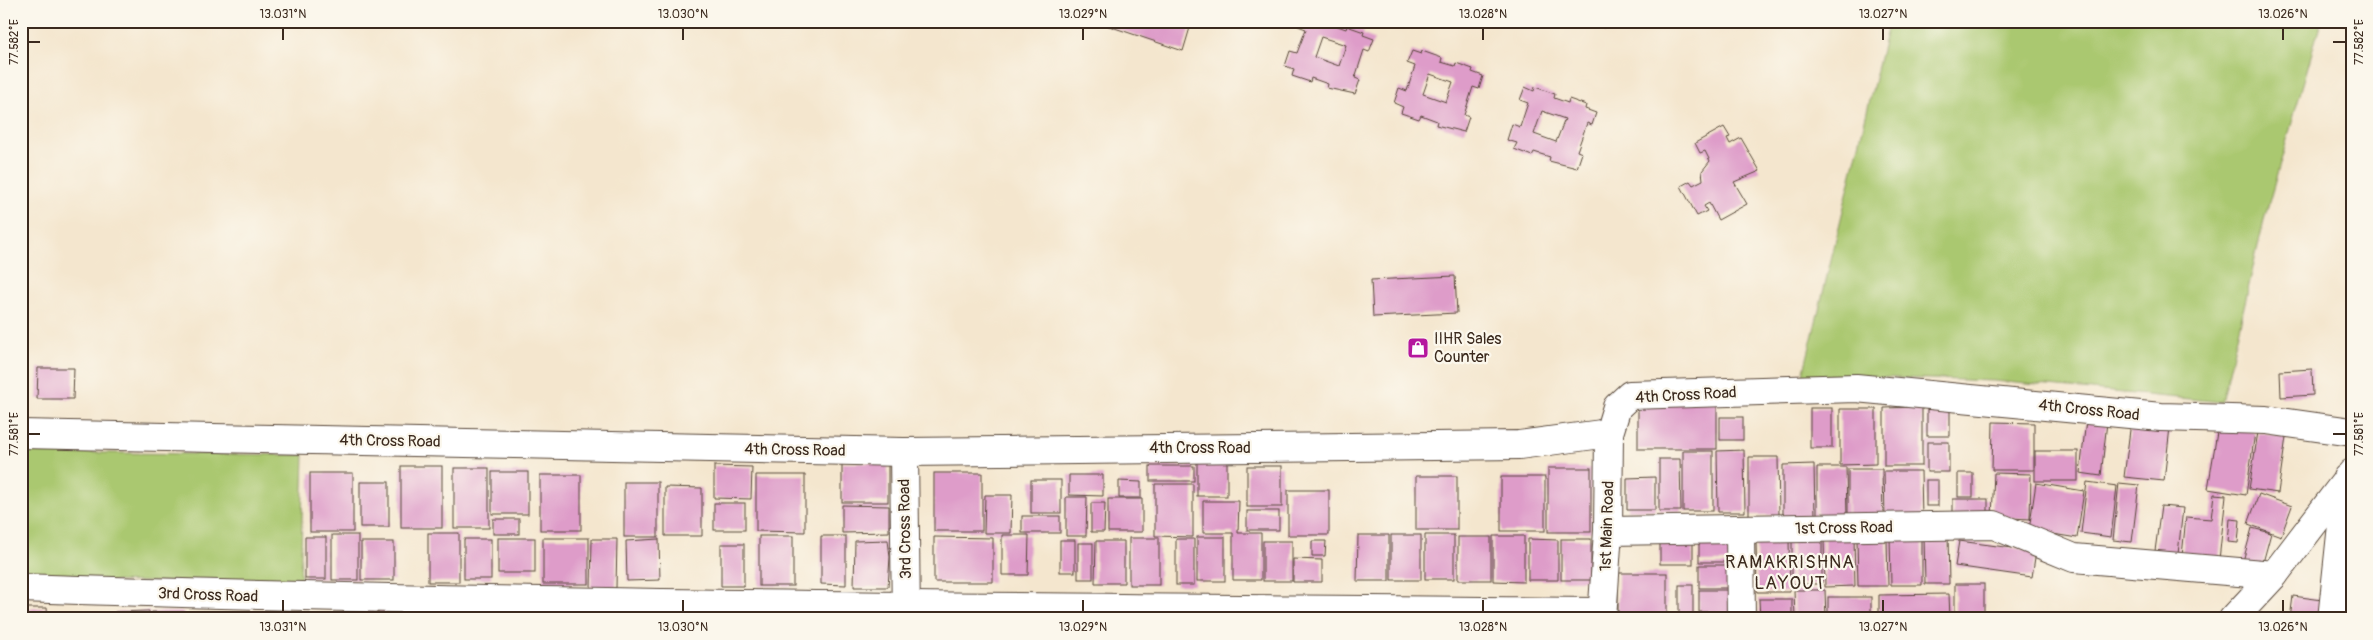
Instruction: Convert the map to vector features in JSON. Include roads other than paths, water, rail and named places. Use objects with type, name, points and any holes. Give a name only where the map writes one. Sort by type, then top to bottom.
[{"type":"street","name":"4th Cross Road","points":[[21,434],[904,452],[1519,445],[1609,433],[1617,407],[1630,395],[1856,388],[2161,417],[2266,420],[2352,432]]},
{"type":"street","name":"1st Main Road","points":[[1602,615],[1608,531],[1609,433]]},
{"type":"street","name":"3rd Cross Road","points":[[904,452],[906,612]]},
{"type":"street","points":[[2233,619],[2274,575],[2350,475]]},
{"type":"street","points":[[2332,619],[2350,475]]},
{"type":"street","name":"1st Cross Road","points":[[1608,531],[1994,525],[2074,558],[2274,575]]},
{"type":"street","points":[[1740,530],[1741,619]]},
{"type":"street","name":"3rd Cross Road","points":[[21,588],[276,608],[1602,615]]},
{"type":"place","name":"IIHR Sales Counter","points":[[1418,348]]},
{"type":"district","name":"RAMAKRISHNA LAYOUT","points":[[1790,572]]}]
